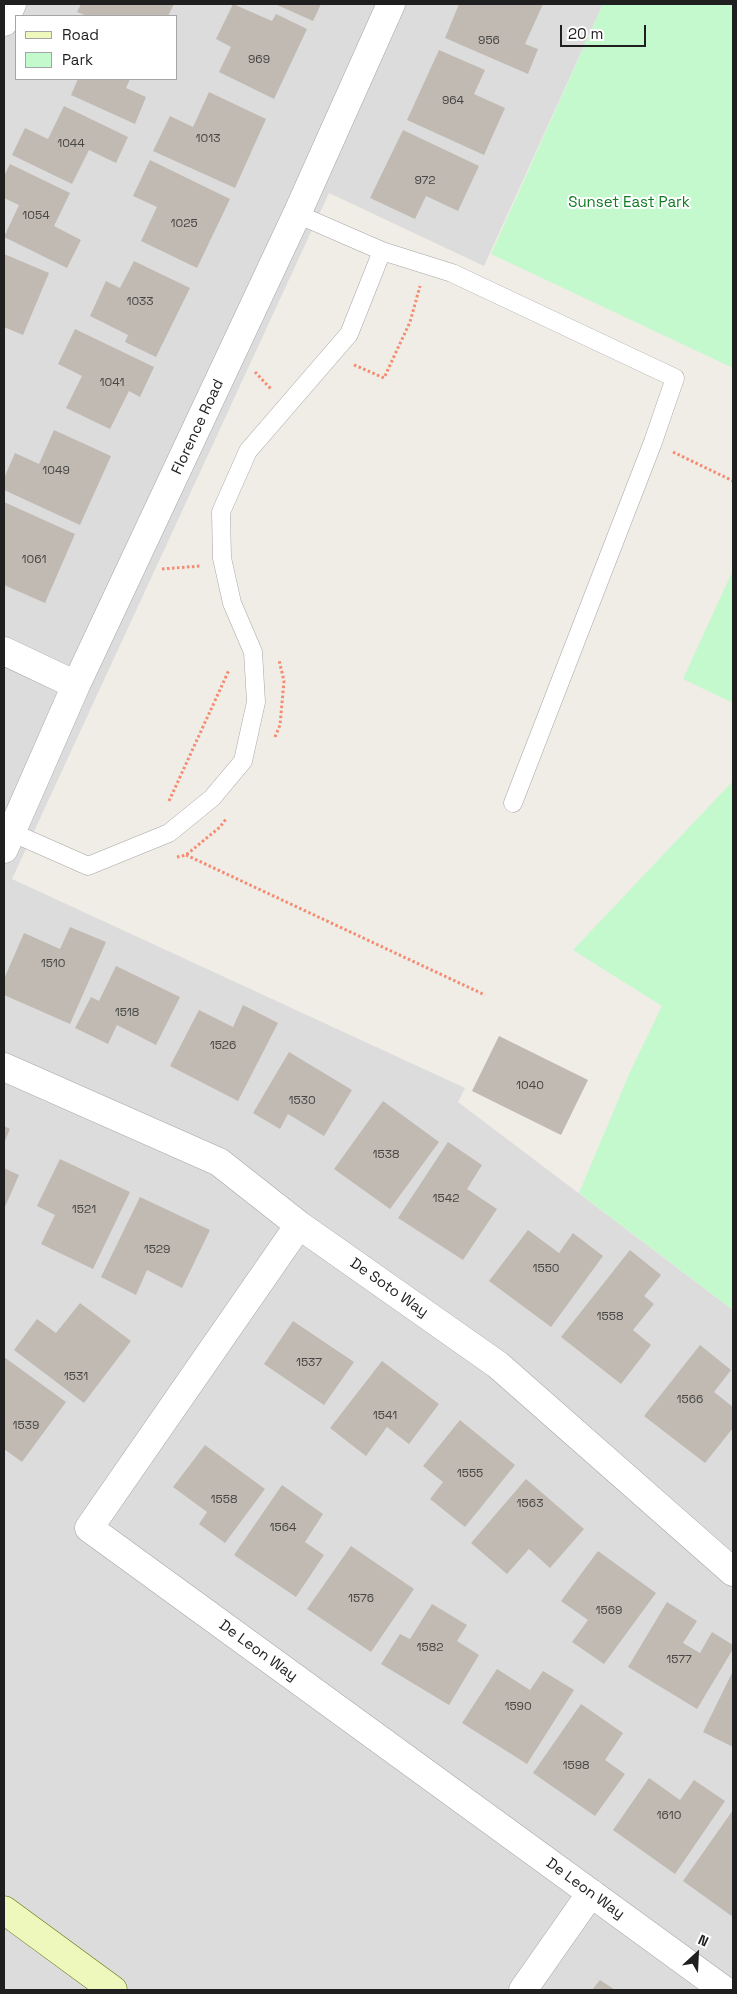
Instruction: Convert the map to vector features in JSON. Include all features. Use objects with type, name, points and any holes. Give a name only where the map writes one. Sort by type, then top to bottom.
[{"type":"street","points":[[4,22],[12,4]]},
{"type":"street","name":"Florence Road","points":[[8,840],[76,685],[298,214],[391,4]]},
{"type":"street","points":[[4,651],[76,685]]},
{"type":"street","name":"De Soto Way","points":[[4,1068],[219,1162],[299,1225],[498,1365],[733,1572]]},
{"type":"street","name":"De Leon Way","points":[[299,1225],[89,1528],[724,1990]]},
{"type":"street","points":[[523,1990],[591,1893]]},
{"type":"street","points":[[4,1910],[113,1990]]},
{"type":"lane","points":[[298,214],[382,251],[452,273],[675,378],[653,442],[513,803]]},
{"type":"lane","points":[[8,840],[88,866],[169,833],[212,798],[242,761],[256,702],[254,652],[232,603],[222,558],[221,512],[248,451],[349,334],[382,251]]},
{"type":"path","points":[[348,372],[355,365],[384,378],[410,322],[421,284]]},
{"type":"path","points":[[251,369],[272,390]]},
{"type":"path","points":[[653,442],[733,481]]},
{"type":"path","points":[[160,569],[201,566]]},
{"type":"path","points":[[273,741],[280,725],[284,681],[278,656]]},
{"type":"path","points":[[168,803],[232,663]]},
{"type":"path","points":[[172,859],[186,855],[220,827],[232,812]]},
{"type":"path","points":[[186,855],[485,995]]},
{"type":"shaded area","points":[[4,4],[603,4],[484,266],[329,193],[12,879],[465,1088],[458,1102],[733,1310],[733,1990],[4,1990]]},
{"type":"green space","name":"Sunset East Park","points":[[603,4],[733,4],[733,368],[491,254]]},
{"type":"green space","points":[[733,570],[733,703],[683,679]]},
{"type":"green space","points":[[733,781],[733,1310],[579,1193],[630,1072],[662,1006],[573,950]]},
{"type":"building","points":[[81,4],[174,4],[168,15],[84,15],[77,12]]},
{"type":"building","points":[[233,4],[272,21],[276,14],[307,29],[274,99],[219,72],[231,47],[216,39]]},
{"type":"building","points":[[275,4],[321,4],[313,21]]},
{"type":"building","points":[[459,4],[543,4],[525,44],[538,49],[528,74],[445,38]]},
{"type":"building","points":[[439,50],[485,70],[474,94],[505,108],[484,155],[407,120]]},
{"type":"building","points":[[78,80],[130,80],[126,88],[146,97],[135,124],[71,95]]},
{"type":"building","points":[[209,92],[266,119],[235,188],[153,151],[170,116],[193,127]]},
{"type":"building","points":[[64,106],[128,137],[116,163],[89,150],[72,184],[12,155],[25,128],[48,139]]},
{"type":"building","points":[[403,130],[479,166],[458,211],[426,196],[415,219],[370,198]]},
{"type":"building","points":[[150,160],[230,199],[197,268],[141,241],[157,207],[133,196]]},
{"type":"building","points":[[10,164],[70,193],[54,226],[81,240],[67,268],[4,237],[19,205],[4,198],[4,176]]},
{"type":"building","points":[[4,254],[49,273],[23,335],[4,327]]},
{"type":"building","points":[[134,261],[190,288],[156,357],[125,342],[128,335],[90,316],[106,281],[120,288]]},
{"type":"building","points":[[75,329],[154,367],[140,397],[129,391],[110,429],[66,408],[82,376],[58,364]]},
{"type":"building","points":[[54,430],[111,456],[80,525],[4,490],[4,478],[15,453],[39,464]]},
{"type":"building","points":[[4,502],[75,534],[45,603],[4,585]]},
{"type":"building","points":[[70,927],[106,942],[70,1024],[4,995],[4,979],[24,933],[60,949]]},
{"type":"building","points":[[116,966],[180,997],[156,1045],[117,1025],[108,1044],[75,1028],[91,997],[99,1001]]},
{"type":"building","points":[[243,1005],[278,1023],[238,1101],[170,1066],[199,1010],[233,1027]]},
{"type":"building","points":[[499,1036],[588,1080],[561,1135],[472,1091]]},
{"type":"building","points":[[289,1052],[352,1090],[324,1136],[288,1114],[280,1129],[253,1113]]},
{"type":"building","points":[[383,1101],[439,1142],[390,1209],[334,1169]]},
{"type":"building","points":[[4,1126],[10,1129],[4,1143]]},
{"type":"building","points":[[448,1142],[482,1165],[467,1189],[497,1209],[463,1260],[398,1218]]},
{"type":"building","points":[[60,1159],[130,1192],[93,1269],[41,1244],[55,1215],[37,1206]]},
{"type":"building","points":[[4,1168],[19,1175],[4,1209]]},
{"type":"building","points":[[140,1197],[210,1230],[182,1288],[147,1270],[136,1295],[101,1277]]},
{"type":"building","points":[[528,1230],[559,1253],[573,1233],[603,1256],[551,1327],[489,1281]]},
{"type":"building","points":[[630,1250],[661,1275],[644,1296],[654,1304],[633,1330],[651,1345],[621,1384],[561,1337]]},
{"type":"building","points":[[80,1303],[131,1341],[84,1403],[14,1350],[37,1319],[56,1333]]},
{"type":"building","points":[[293,1321],[354,1362],[324,1405],[264,1364]]},
{"type":"building","points":[[700,1345],[731,1370],[714,1392],[733,1407],[733,1428],[705,1463],[644,1416]]},
{"type":"building","points":[[4,1357],[66,1402],[22,1462],[4,1449]]},
{"type":"building","points":[[382,1361],[439,1404],[409,1444],[387,1427],[366,1456],[330,1428]]},
{"type":"building","points":[[460,1420],[515,1465],[465,1527],[430,1499],[443,1482],[423,1466]]},
{"type":"building","points":[[205,1445],[265,1489],[225,1543],[199,1524],[207,1512],[173,1487]]},
{"type":"building","points":[[526,1479],[584,1529],[550,1568],[529,1549],[507,1574],[471,1543]]},
{"type":"building","points":[[282,1485],[323,1514],[305,1542],[324,1555],[296,1597],[234,1555]]},
{"type":"building","points":[[351,1546],[414,1589],[371,1652],[307,1609]]},
{"type":"building","points":[[598,1551],[656,1593],[604,1664],[572,1642],[588,1620],[561,1601]]},
{"type":"building","points":[[667,1602],[697,1621],[683,1643],[700,1653],[712,1632],[733,1645],[733,1649],[697,1709],[628,1667]]},
{"type":"building","points":[[432,1604],[467,1625],[457,1641],[479,1655],[449,1705],[381,1664],[400,1634],[410,1639]]},
{"type":"building","points":[[497,1669],[530,1690],[543,1671],[574,1690],[527,1764],[462,1723]]},
{"type":"building","points":[[733,1671],[733,1747],[703,1732]]},
{"type":"building","points":[[581,1704],[623,1733],[605,1760],[625,1774],[595,1816],[533,1773]]},
{"type":"building","points":[[649,1778],[680,1800],[694,1780],[725,1801],[675,1874],[613,1830]]},
{"type":"building","points":[[733,1810],[733,1917],[683,1881]]},
{"type":"building","points":[[600,1980],[615,1990],[592,1990]]}]
